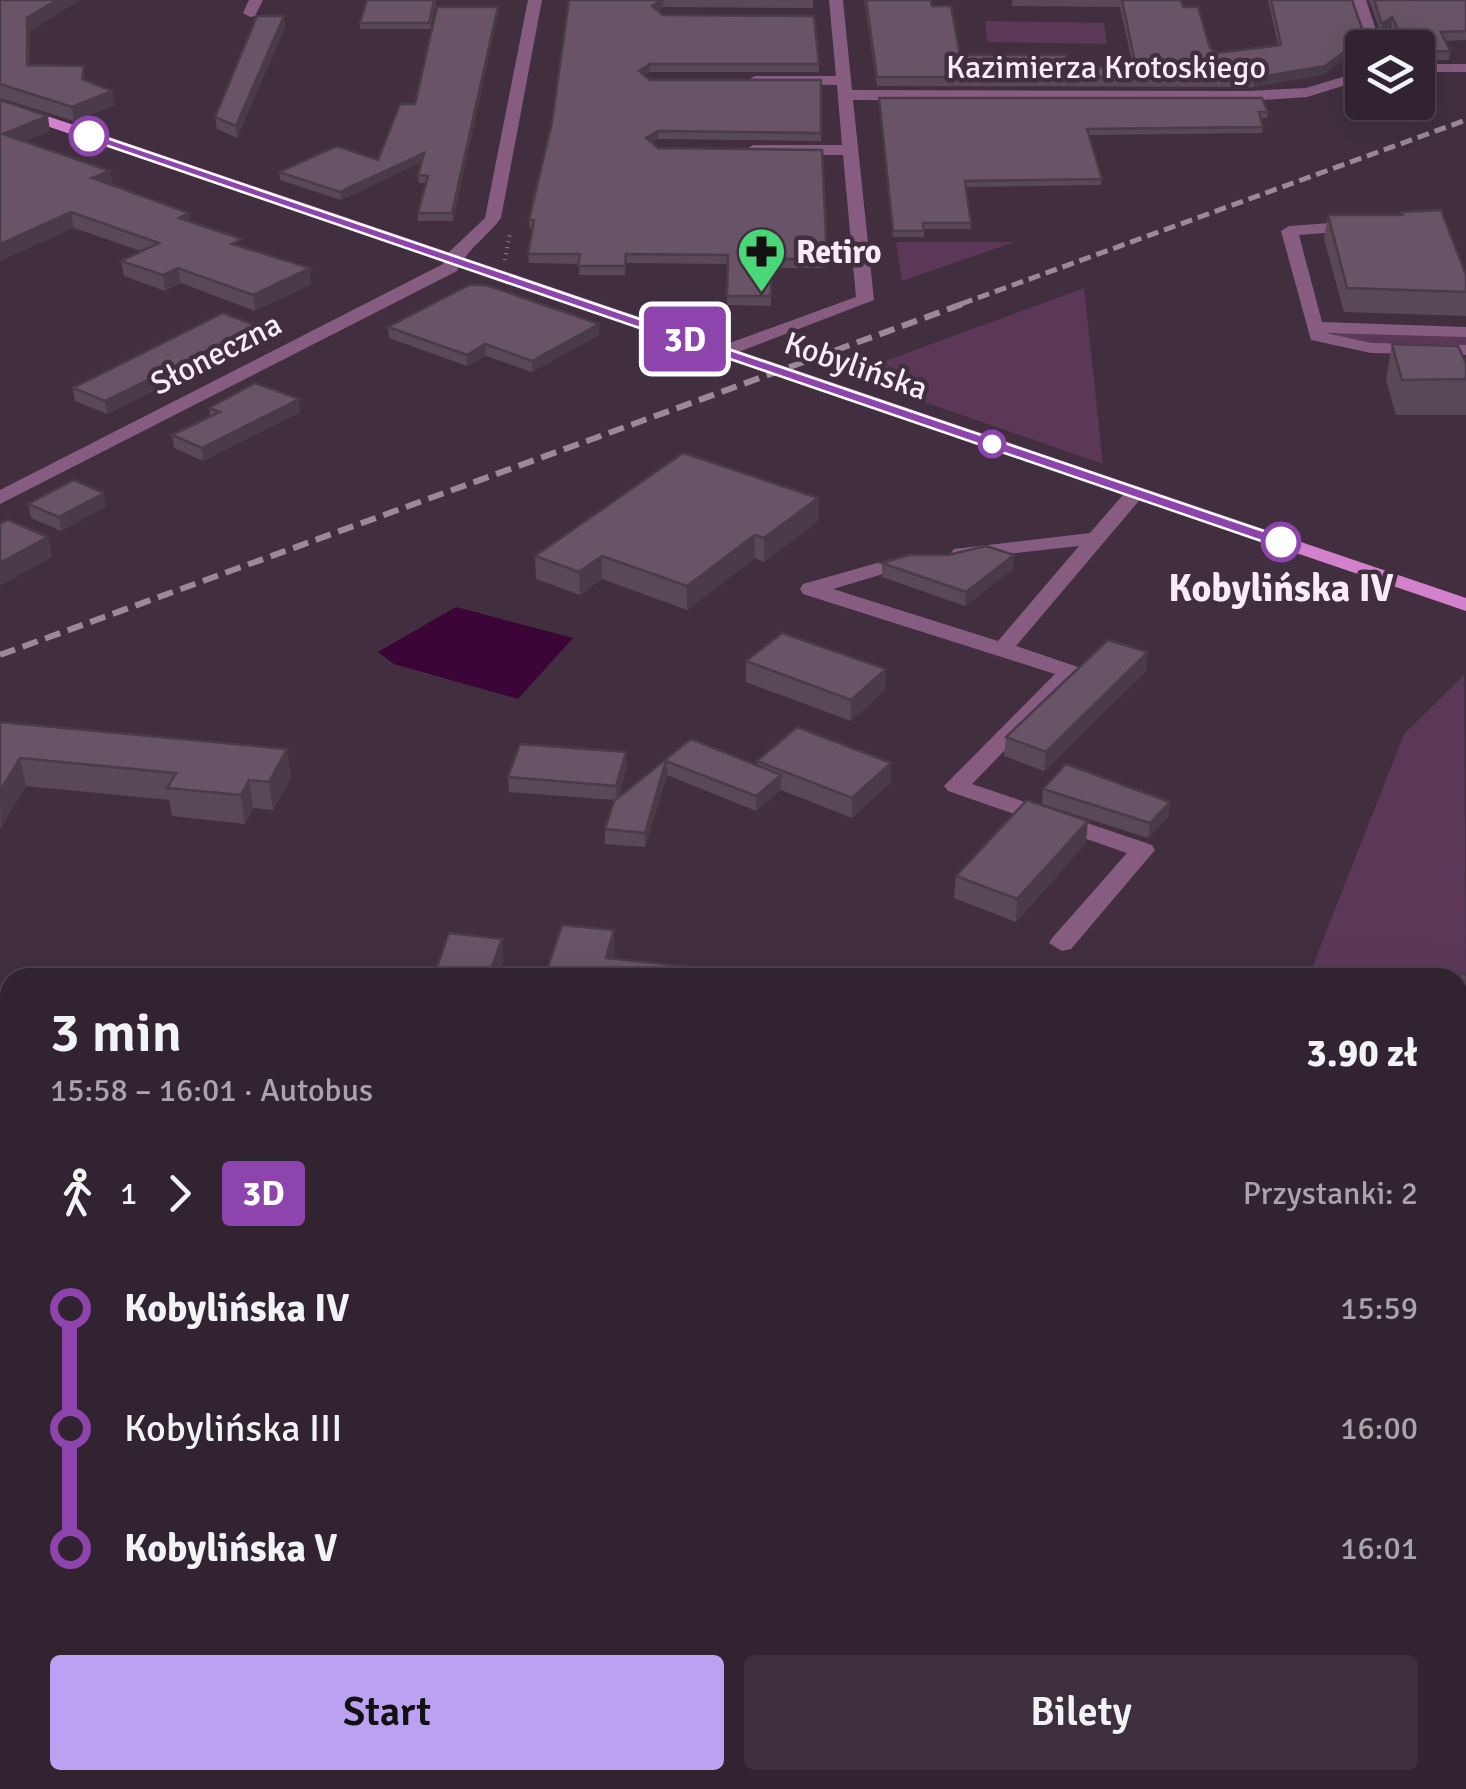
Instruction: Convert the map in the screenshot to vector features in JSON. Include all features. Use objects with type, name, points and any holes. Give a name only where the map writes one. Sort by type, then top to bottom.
[{"type":"main road","name":"Kobylińska","points":[[0,105],[1466,605]]},
{"type":"street","name":"Słoneczna","points":[[0,498],[451,267],[452,258],[482,234],[493,218],[534,0]]},
{"type":"street","points":[[1359,0],[1369,30]]},
{"type":"street","points":[[722,352],[866,300],[853,150],[834,11]]},
{"type":"street","points":[[1435,68],[1466,68]]},
{"type":"street","name":"Kazimierza Krotoskiego","points":[[743,80],[846,88],[1248,96],[1308,92],[1345,80]]},
{"type":"street","points":[[735,150],[853,150]]},
{"type":"street","points":[[1374,225],[1289,231],[1314,327],[1323,341],[1466,350]]},
{"type":"street","points":[[1314,327],[1466,332]]},
{"type":"street","points":[[1002,649],[1136,492]]},
{"type":"street","points":[[1062,943],[1143,850],[956,786],[1070,672],[811,589],[905,560],[1097,538]]},
{"type":"shaded area","points":[[985,21],[1104,23],[1107,44],[987,42]]},
{"type":"shaded area","points":[[896,242],[1014,242],[902,281]]},
{"type":"shaded area","points":[[1084,288],[1103,464],[846,375],[877,364]]},
{"type":"shaded area","points":[[1337,332],[1466,336],[1466,347],[1352,344],[1332,336]]},
{"type":"shaded area","points":[[456,607],[573,638],[518,699],[394,664],[378,652]]},
{"type":"shaded area","points":[[1464,675],[1466,968],[1312,968],[1404,734]]},
{"type":"building","points":[[0,0],[57,0],[27,18],[27,65],[84,66],[82,79],[112,91],[72,107],[0,84]]},
{"type":"building","points":[[367,0],[434,0],[429,23],[360,23]]},
{"type":"building","points":[[569,0],[662,0],[652,6],[663,15],[814,16],[819,64],[650,64],[639,71],[650,80],[821,80],[821,133],[658,131],[646,138],[658,148],[822,150],[827,259],[771,259],[771,296],[727,296],[728,255],[626,254],[625,266],[578,266],[580,254],[528,254],[534,220],[529,220],[552,122]]},
{"type":"building","points":[[866,0],[931,0],[932,6],[951,6],[960,55],[1066,55],[1069,67],[1136,67],[1122,0],[1181,0],[1183,7],[1198,7],[1210,48],[1217,53],[1281,45],[1271,0],[1352,0],[1363,30],[1345,30],[1345,52],[1325,66],[1254,78],[877,77]]},
{"type":"building","points":[[1374,0],[1466,0],[1466,31],[1441,32],[1450,51],[1435,51],[1435,30],[1398,30],[1392,17],[1382,24]]},
{"type":"building","points":[[437,7],[498,7],[452,213],[418,213],[428,176],[418,175],[424,153],[340,192],[279,172],[337,146],[378,160],[400,104],[415,104]]},
{"type":"building","points":[[257,16],[284,16],[236,126],[215,117]]},
{"type":"building","points":[[879,98],[1262,98],[1268,112],[1259,112],[1263,127],[1087,129],[1102,179],[965,181],[971,223],[923,223],[924,231],[893,231]]},
{"type":"building","points":[[0,100],[48,116],[3,134],[110,171],[92,178],[189,213],[179,218],[242,239],[232,244],[310,268],[253,295],[178,268],[163,275],[121,261],[159,243],[71,212],[0,244]]},
{"type":"building","points":[[1441,210],[1466,275],[1466,292],[1347,288],[1328,215],[1403,215],[1401,212]]},
{"type":"building","points":[[469,285],[486,285],[599,324],[532,361],[485,344],[467,355],[388,327]]},
{"type":"building","points":[[223,313],[257,326],[105,401],[73,388]]},
{"type":"building","points":[[1392,344],[1458,346],[1466,363],[1466,379],[1402,380]]},
{"type":"building","points":[[255,383],[299,399],[202,448],[172,435],[220,412],[209,408]]},
{"type":"building","points":[[683,453],[818,498],[764,538],[755,535],[687,586],[602,556],[579,572],[535,556]]},
{"type":"building","points":[[74,480],[104,493],[59,517],[28,504]]},
{"type":"building","points":[[8,520],[48,537],[0,563],[0,524]]},
{"type":"building","points":[[986,546],[1014,555],[966,592],[882,563],[909,555],[948,555]]},
{"type":"building","points":[[782,633],[886,669],[851,700],[746,661]]},
{"type":"building","points":[[1108,640],[1148,652],[1046,752],[1006,737]]},
{"type":"building","points":[[0,722],[287,749],[269,782],[249,780],[241,795],[167,788],[176,773],[20,758],[0,791]]},
{"type":"building","points":[[797,727],[891,763],[852,798],[757,761]]},
{"type":"building","points":[[691,739],[781,775],[756,796],[666,761],[645,833],[605,829],[614,801]]},
{"type":"building","points":[[520,744],[626,752],[616,786],[508,777]]},
{"type":"building","points":[[1066,764],[1170,802],[1150,823],[1043,789]]},
{"type":"building","points":[[1027,800],[1088,821],[1017,899],[956,876]]},
{"type":"building","points":[[562,925],[614,930],[606,958],[702,968],[547,968]]},
{"type":"building","points":[[449,933],[502,939],[492,968],[437,968]]},
{"type":"railway","points":[[961,304],[1466,120]]},
{"type":"railway","points":[[0,655],[968,302]]},
{"type":"bus line","name":"3D","points":[[89,136],[1281,542]]},
{"type":"place","name":"Retiro","points":[[761,294]]},
{"type":"place","name":"Kobylińska IV","points":[[1281,542]]}]
